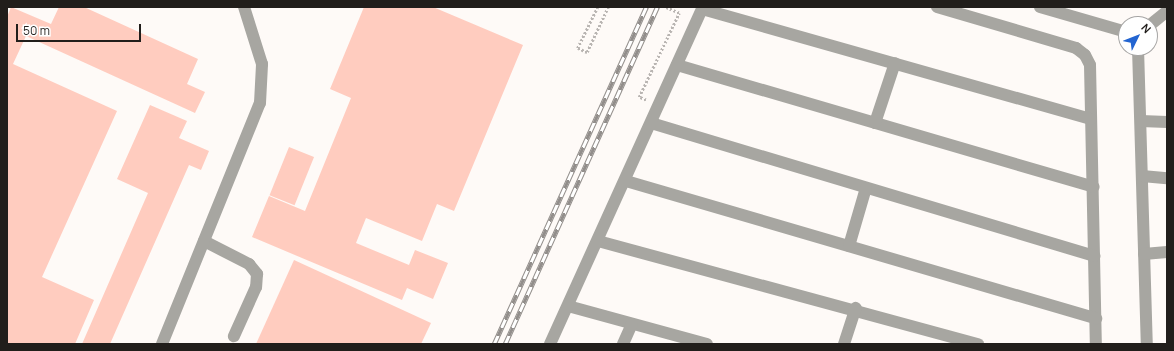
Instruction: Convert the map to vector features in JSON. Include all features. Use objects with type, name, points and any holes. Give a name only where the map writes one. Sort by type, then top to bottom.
[{"type":"street","points":[[162,344],[260,103],[262,64],[244,7]]},
{"type":"street","points":[[937,7],[1076,48],[1085,55],[1090,65],[1096,344]]},
{"type":"street","points":[[1040,7],[1118,30]]},
{"type":"street","points":[[550,344],[626,181],[703,8],[1091,119]]},
{"type":"street","points":[[1158,18],[1167,11]]},
{"type":"street","points":[[1138,56],[1147,344]]},
{"type":"street","points":[[875,123],[895,63]]},
{"type":"street","points":[[677,65],[1093,187]]},
{"type":"street","points":[[1140,121],[1167,122]]},
{"type":"street","points":[[651,123],[1094,256]]},
{"type":"street","points":[[1142,176],[1167,178]]},
{"type":"street","points":[[626,181],[1096,318]]},
{"type":"street","points":[[849,246],[866,188]]},
{"type":"street","points":[[204,241],[249,264],[257,274],[256,288],[234,336]]},
{"type":"street","points":[[598,241],[856,308],[978,344]]},
{"type":"street","points":[[1144,254],[1167,252]]},
{"type":"street","points":[[568,306],[693,342],[707,344]]},
{"type":"street","points":[[844,344],[856,308]]},
{"type":"street","points":[[623,344],[632,324]]},
{"type":"path","points":[[598,7],[578,48],[588,52],[608,7]]},
{"type":"path","points":[[665,7],[679,13]]},
{"type":"building","points":[[11,7],[51,24],[59,7],[84,7],[198,59],[187,84],[205,92],[195,113],[26,36],[13,64],[117,111],[42,277],[94,300],[75,344],[7,344],[7,17]]},
{"type":"building","points":[[364,7],[433,7],[523,45],[454,211],[437,204],[422,241],[366,218],[356,243],[409,265],[415,250],[448,263],[433,299],[407,288],[402,300],[252,237],[269,196],[305,211],[351,98],[330,89]]},
{"type":"building","points":[[150,105],[187,121],[179,138],[209,151],[201,170],[189,165],[110,344],[82,344],[148,193],[117,179]]},
{"type":"building","points":[[289,147],[314,157],[295,205],[270,195]]},
{"type":"building","points":[[294,260],[431,323],[421,344],[256,344]]},
{"type":"railway","points":[[494,344],[646,7]]},
{"type":"railway","points":[[505,344],[657,7]]}]
